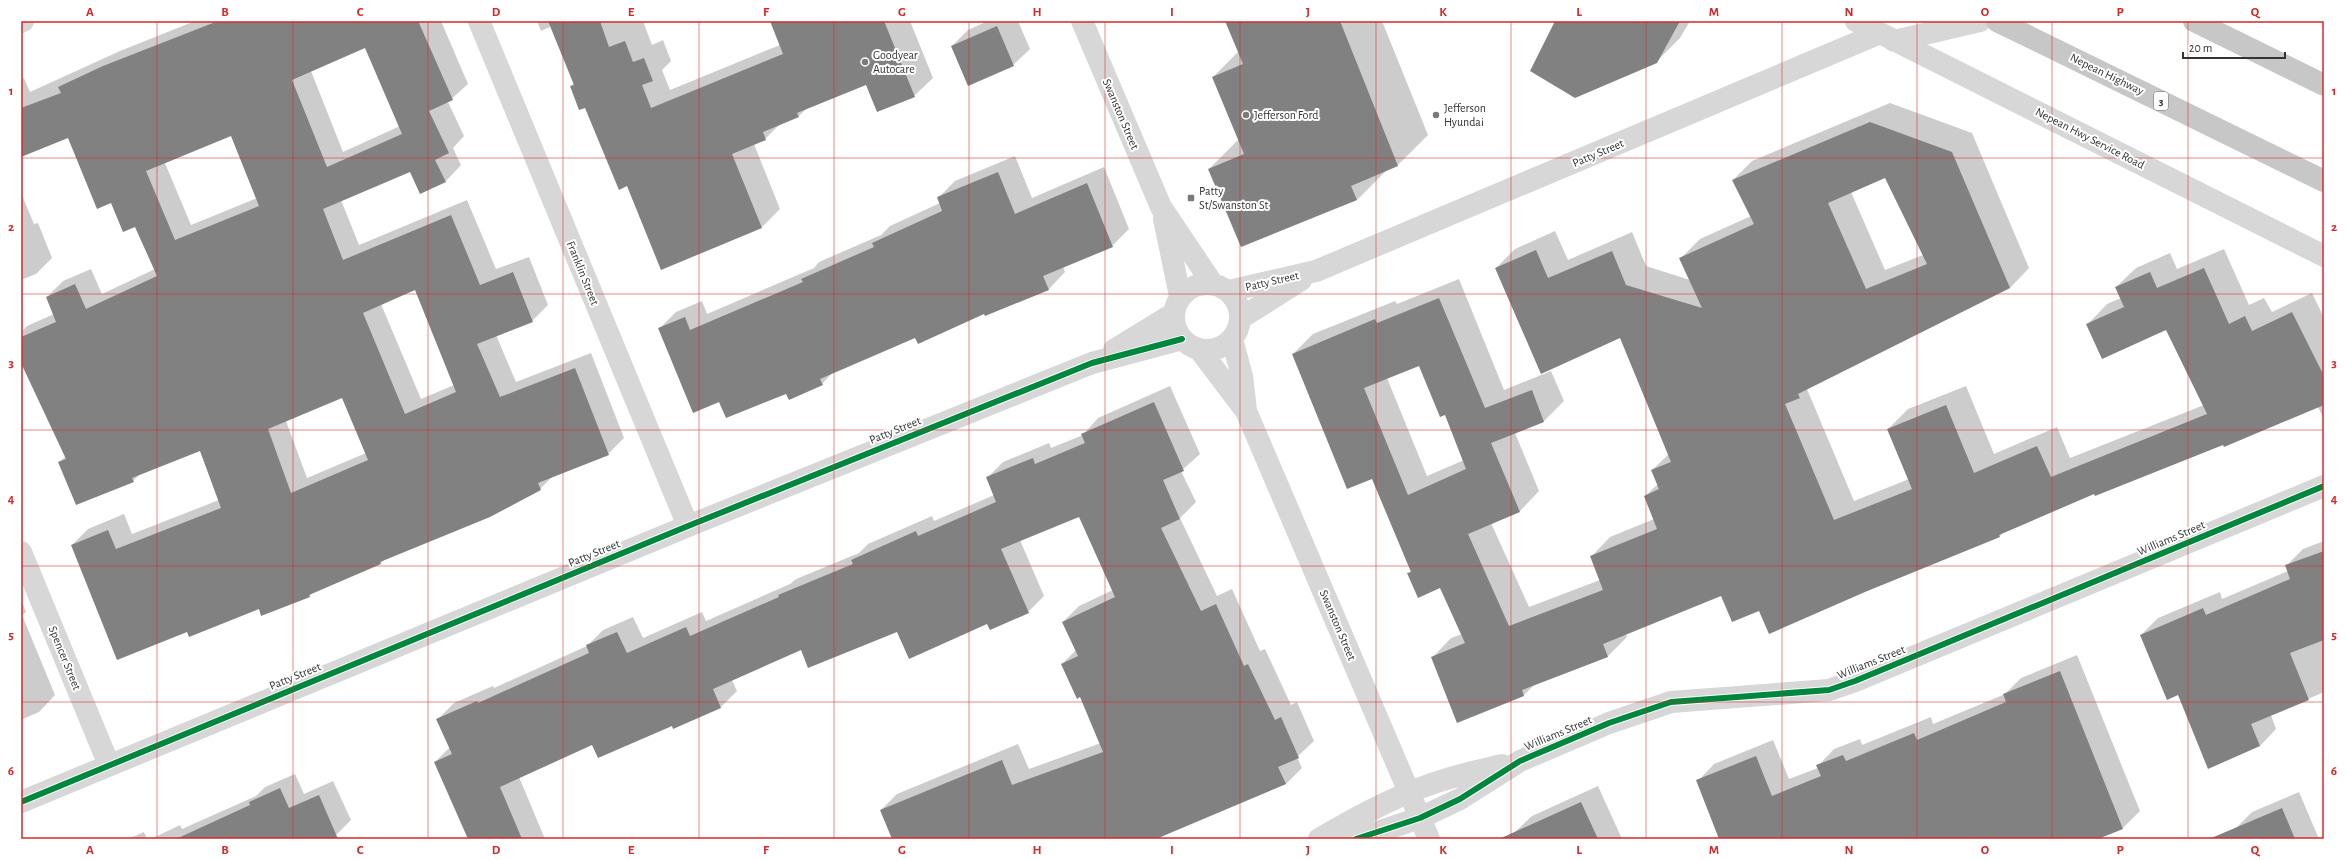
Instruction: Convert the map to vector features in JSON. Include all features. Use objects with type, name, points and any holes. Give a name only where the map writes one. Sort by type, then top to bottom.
[{"type":"highway","name":"Nepean Highway","points":[[1997,21],[2324,181]]},
{"type":"highway","points":[[2194,21],[2324,85]]},
{"type":"street","name":"Franklin Street","points":[[479,21],[688,526]]},
{"type":"street","name":"Swanston Street","points":[[1082,21],[1161,207],[1220,287]]},
{"type":"street","name":"Nepean Hwy Service Road","points":[[1856,21],[2324,256]]},
{"type":"street","points":[[1887,37],[1980,21]]},
{"type":"street","name":"Patty Street","points":[[1240,318],[1316,271],[1887,37]]},
{"type":"street","name":"Swanston Street","points":[[1161,207],[1177,305]]},
{"type":"street","name":"Patty Street","points":[[1220,287],[1316,271]]},
{"type":"street","points":[[1200,284],[1220,287],[1240,308],[1240,318],[1232,340],[1217,348],[1190,344],[1177,332],[1177,305],[1189,288],[1200,284]]},
{"type":"street","name":"Patty Street","points":[[1092,362],[1177,305]]},
{"type":"street","name":"Swanston Street","points":[[1232,340],[1242,376],[1246,411]]},
{"type":"street","name":"Patty Street","points":[[21,802],[688,526],[1092,362],[1190,344]]},
{"type":"street","name":"Swanston Street","points":[[1190,344],[1246,411],[1429,839]]},
{"type":"street","name":"Williams Street","points":[[1356,839],[1420,818],[1460,799],[1520,761],[1609,723],[1671,702],[1836,688],[2324,486]]},
{"type":"street","name":"Spencer Street","points":[[21,552],[109,765]]},
{"type":"street","name":"Williams Street","points":[[1319,839],[1362,814],[1410,793],[1450,778],[1520,761]]},
{"type":"building","points":[[218,21],[424,21],[419,23],[453,100],[429,111],[449,153],[435,160],[446,182],[420,194],[410,172],[323,209],[343,260],[451,215],[480,285],[513,272],[533,322],[477,344],[500,397],[575,368],[609,455],[538,483],[541,490],[490,517],[380,562],[381,564],[309,595],[310,597],[261,616],[259,609],[189,637],[187,632],[117,660],[71,545],[108,530],[116,549],[221,508],[200,451],[132,478],[134,482],[76,505],[58,462],[66,459],[21,363],[21,337],[56,322],[46,297],[75,284],[86,309],[157,276],[135,227],[123,232],[111,203],[97,209],[68,138],[21,157],[21,108],[61,93],[58,87],[103,66]],"holes":[[[365,48],[402,134],[327,167],[292,80]],[[231,136],[259,206],[175,240],[146,171]],[[415,290],[456,392],[405,414],[363,313]],[[342,398],[368,460],[291,493],[268,429]]]},
{"type":"building","points":[[548,21],[600,21],[609,47],[625,41],[633,62],[644,58],[653,81],[642,85],[651,108],[783,54],[770,21],[884,21],[915,97],[877,112],[866,85],[797,113],[799,117],[763,132],[766,140],[732,154],[762,228],[661,270],[627,186],[619,190],[585,108],[579,110],[570,86],[574,85]]},
{"type":"building","points":[[1225,21],[1340,21],[1398,166],[1351,186],[1357,200],[1241,247],[1208,169],[1244,154],[1212,77],[1243,64]]},
{"type":"building","points":[[1555,21],[1680,21],[1657,63],[1575,98],[1530,71]]},
{"type":"building","points":[[997,26],[1014,66],[968,86],[951,46]]},
{"type":"building","points":[[1870,122],[1952,152],[2010,288],[1798,394],[1800,398],[1785,404],[1834,520],[1912,489],[1887,429],[1946,405],[1974,473],[2037,446],[2051,477],[2207,414],[2166,330],[2102,359],[2086,324],[2124,307],[2115,287],[2150,272],[2157,288],[2204,268],[2229,324],[2245,316],[2252,331],[2292,312],[2324,376],[2324,405],[2224,447],[2223,445],[2095,496],[2094,494],[1999,535],[2000,537],[1865,592],[1769,634],[1759,611],[1732,622],[1721,596],[1603,644],[1608,657],[1522,690],[1524,696],[1457,723],[1431,657],[1465,643],[1440,588],[1418,598],[1407,573],[1411,572],[1372,479],[1347,489],[1292,354],[1375,319],[1377,323],[1439,298],[1485,408],[1532,390],[1544,422],[1491,443],[1520,512],[1468,534],[1509,626],[1603,590],[1590,556],[1657,529],[1644,496],[1659,489],[1651,470],[1671,462],[1620,338],[1541,374],[1495,268],[1536,250],[1548,278],[1612,251],[1626,285],[1702,308],[1679,258],[1754,224],[1732,180]],"holes":[[[1885,178],[1927,264],[1866,289],[1828,203]],[[1419,366],[1440,417],[1445,415],[1466,469],[1408,495],[1364,388]]]},
{"type":"building","points":[[998,172],[1015,214],[1087,183],[1113,247],[1043,276],[1049,290],[985,316],[984,314],[918,344],[915,338],[820,379],[823,385],[789,400],[786,394],[726,418],[719,402],[693,413],[658,328],[685,317],[690,330],[803,282],[801,279],[874,247],[872,243],[942,211],[937,197]]},
{"type":"building","points":[[1154,402],[1184,471],[1163,480],[1180,519],[1161,528],[1201,611],[1216,604],[1244,666],[1248,664],[1275,720],[1281,717],[1299,758],[1278,767],[1286,784],[1156,839],[892,839],[880,810],[1002,760],[1012,785],[1103,752],[1080,697],[1077,699],[1061,664],[1078,656],[1062,622],[1115,597],[1079,517],[1001,549],[1029,613],[990,630],[987,624],[909,659],[897,632],[808,668],[801,650],[713,689],[721,708],[673,729],[672,726],[598,758],[592,745],[500,787],[522,839],[468,839],[434,762],[452,754],[436,719],[477,701],[478,703],[589,653],[586,645],[617,632],[627,653],[686,627],[690,636],[779,597],[778,595],[853,564],[851,560],[916,531],[918,536],[996,502],[986,477],[1033,458],[1035,464],[1085,443],[1081,434]]},
{"type":"building","points":[[2324,551],[2324,640],[2290,653],[2309,700],[2251,724],[2260,746],[2208,769],[2178,695],[2167,700],[2140,635],[2203,608],[2206,615],[2290,579],[2285,565]]},
{"type":"building","points":[[2060,671],[2123,829],[2098,839],[1719,839],[1696,780],[1756,756],[1772,796],[1821,776],[1816,765],[1843,755],[1846,761],[1914,733],[1917,740],[2006,702],[2003,694]]},
{"type":"building","points":[[280,788],[289,808],[319,795],[338,839],[176,839],[250,805],[249,802]]},
{"type":"building","points":[[1581,802],[1598,839],[1499,839]]},
{"type":"building","points":[[2282,808],[2295,839],[2209,839]]},
{"type":"cycle path","points":[[21,802],[688,526],[1092,363],[1182,339]]},
{"type":"cycle path","points":[[1356,839],[1420,818],[1460,799],[1520,761],[1609,723],[1671,702],[1829,690],[1855,681],[2324,486]]},
{"type":"place","name":"Goodyear Autocare","points":[[865,62]]},
{"type":"place","name":"Jefferson Ford","points":[[1246,115]]},
{"type":"place","name":"Jefferson Hyundai","points":[[1436,115]]},
{"type":"place","name":"Patty St/Swanston St","points":[[1191,198]]}]
